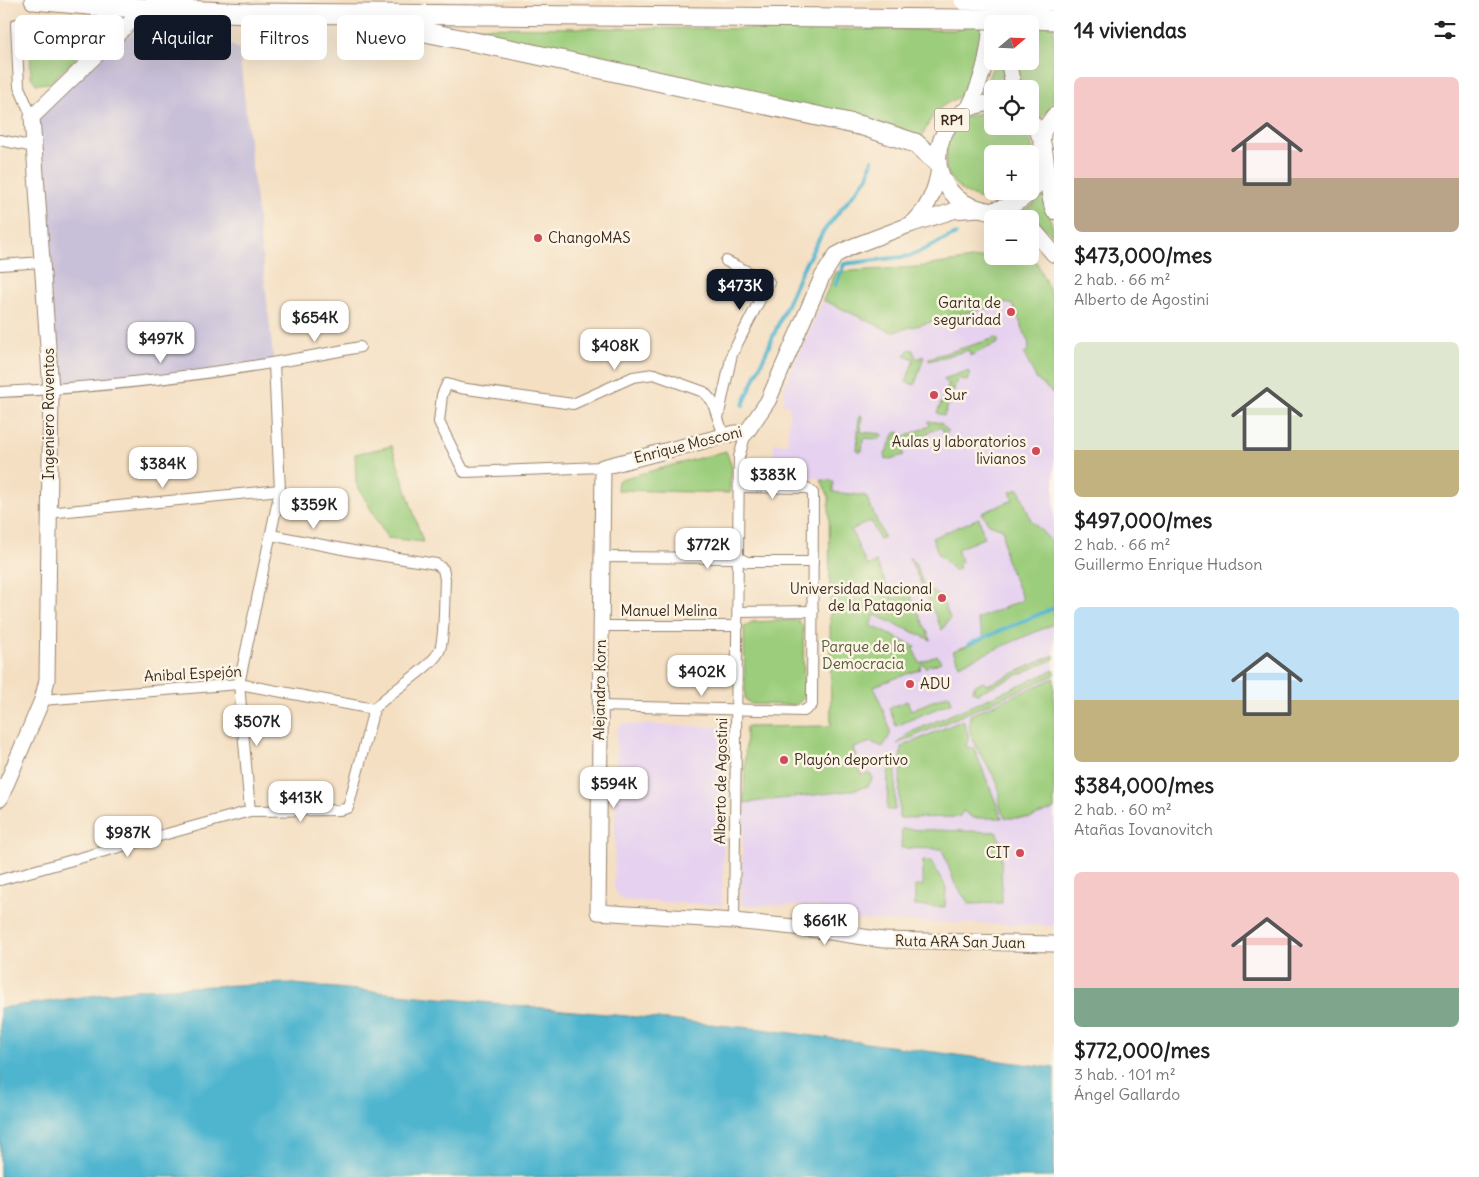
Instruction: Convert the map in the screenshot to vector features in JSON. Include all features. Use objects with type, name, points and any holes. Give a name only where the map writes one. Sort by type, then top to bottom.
[{"type":"highway","points":[[34,0],[99,6],[248,13],[964,19],[1033,7],[1054,1]]},
{"type":"highway","points":[[957,0],[1033,7],[1054,20]]},
{"type":"highway","points":[[248,13],[415,30],[557,59],[888,133],[915,143],[938,165]]},
{"type":"main road","name":"RP1","points":[[938,165],[938,145],[944,129],[955,116],[968,107],[984,104]]},
{"type":"main road","points":[[1054,116],[1043,131],[1042,139],[1049,195],[1054,211]]},
{"type":"main road","points":[[1039,134],[1042,139]]},
{"type":"main road","points":[[938,165],[949,190],[963,202],[987,210],[1010,207],[1024,199],[1035,188],[1042,174],[1045,158]]},
{"type":"main road","points":[[1039,236],[1054,254]]},
{"type":"street","points":[[968,107],[988,58],[991,0]]},
{"type":"street","points":[[1006,15],[1007,0]]},
{"type":"street","points":[[99,6],[105,15]]},
{"type":"street","points":[[124,28],[145,8]]},
{"type":"street","name":"Ingeniero Raventos","points":[[0,799],[42,700],[47,680],[51,390],[32,117],[19,87],[18,60]]},
{"type":"street","points":[[32,117],[91,60]]},
{"type":"street","points":[[0,140],[34,148]]},
{"type":"street","name":"Enrique Mosconi","points":[[908,226],[918,218],[928,202],[935,186],[938,165]]},
{"type":"street","name":"Enrique Mosconi","points":[[718,419],[712,401],[704,392],[654,374],[633,377],[573,404],[460,388],[447,384],[442,395],[439,422],[464,472],[474,474],[603,467],[724,436],[746,433],[768,401],[810,304],[831,261],[836,255],[851,247],[953,211],[984,210]]},
{"type":"street","points":[[724,436],[718,419],[732,354],[768,282],[726,260]]},
{"type":"street","points":[[0,265],[43,262]]},
{"type":"street","points":[[0,392],[51,390],[274,364],[360,347]]},
{"type":"street","points":[[250,811],[239,684],[280,490],[274,364]]},
{"type":"street","name":"Alberto de Agostini","points":[[734,921],[740,457],[746,433]]},
{"type":"street","name":"Alejandro Korn","points":[[598,912],[603,467]]},
{"type":"street","points":[[600,706],[804,711],[812,705],[814,698],[813,493],[807,488],[740,487]]},
{"type":"street","points":[[48,513],[280,490]]},
{"type":"street","points":[[0,880],[250,811],[340,810],[348,808],[374,709],[384,697],[433,660],[440,649],[445,578],[443,569],[436,564],[352,551],[271,534]]},
{"type":"street","points":[[602,557],[739,558],[747,562],[813,562]]},
{"type":"street","name":"Manuel Melina","points":[[739,612],[813,611]]},
{"type":"street","name":"Manuel Melina","points":[[601,626],[738,626]]},
{"type":"street","name":"Anibal Espejón","points":[[42,700],[239,684],[374,709]]},
{"type":"street","name":"Ruta ARA San Juan","points":[[598,912],[734,921],[804,928],[883,940],[1054,944]]},
{"type":"shaded area","points":[[134,33],[134,60],[231,60],[231,45],[239,49],[274,364],[51,390],[32,117],[91,60],[124,60],[124,37]]},
{"type":"shaded area","name":"Universidad Nacional de la Patagonia","points":[[984,257],[984,265],[1038,265],[1054,300],[1054,926],[851,920],[817,906],[741,905],[746,727],[831,726],[829,497],[820,478],[771,474],[774,443],[787,444],[790,405],[783,404],[785,385],[836,272],[917,267]]},
{"type":"shaded area","points":[[622,724],[727,727],[722,905],[622,900],[614,889],[617,729]]},
{"type":"green space","points":[[964,0],[987,0],[986,15],[984,15],[984,46],[978,69],[964,92],[936,112],[921,139],[904,129],[426,27],[955,30],[964,28]]},
{"type":"green space","points":[[1054,0],[1054,103],[1039,120],[1039,80],[1020,80],[1017,70],[1039,70],[1039,15]]},
{"type":"green space","points":[[29,12],[53,15],[29,15]]},
{"type":"green space","points":[[30,60],[74,60],[50,83],[36,84],[31,77]]},
{"type":"green space","points":[[991,70],[1003,70],[1005,80],[988,80]]},
{"type":"green space","points":[[984,112],[984,135],[1027,135],[1031,145],[984,145],[984,198],[977,198],[964,192],[953,182],[946,169],[947,139],[965,117]]},
{"type":"green space","points":[[1043,194],[1054,236],[1039,223],[1039,210],[1024,210]]},
{"type":"green space","points":[[984,257],[984,265],[1038,265],[1054,300],[1054,394],[1037,380],[1024,354],[1028,350],[1029,344],[1013,305],[1006,303],[892,332],[823,300],[836,272],[917,267]]},
{"type":"green space","points":[[996,338],[998,343],[970,356],[969,350],[929,361],[929,358]]},
{"type":"green space","points":[[912,349],[917,359],[924,356],[915,385],[906,382],[914,359],[905,355],[908,350]]},
{"type":"green space","points":[[967,371],[970,373],[967,381],[958,378],[944,416],[937,413],[949,384],[943,379]]},
{"type":"green space","points":[[859,416],[862,416],[861,432],[882,434],[883,436],[879,439],[863,438],[862,451],[857,451]]},
{"type":"green space","points":[[928,421],[941,423],[948,431],[945,436],[941,427],[900,445],[904,455],[886,460],[885,454],[895,433],[899,432],[901,438],[930,426]]},
{"type":"green space","points":[[392,446],[423,542],[387,538],[356,483],[355,454]]},
{"type":"green space","points":[[726,451],[732,467],[729,493],[617,490],[618,481],[621,479]]},
{"type":"green space","name":"Parque de la Democracia","points":[[821,480],[833,481],[833,492],[866,496],[884,537],[879,539],[871,521],[851,530],[867,566],[876,562],[893,599],[909,592],[931,640],[875,615],[870,625],[916,647],[913,649],[920,663],[937,655],[941,662],[931,666],[930,664],[926,668],[924,664],[920,666],[921,669],[874,686],[890,729],[890,735],[883,747],[871,742],[853,748],[861,775],[869,773],[873,778],[868,786],[849,791],[744,803],[746,727],[831,726],[829,497]]},
{"type":"green space","points":[[1019,489],[1031,520],[1054,544],[1054,624],[959,665],[953,651],[985,639],[977,619],[1023,600],[1005,557],[1003,529],[989,524],[982,513],[1013,500],[1010,492]]},
{"type":"green space","points":[[979,518],[984,538],[957,549],[962,562],[958,563],[960,568],[955,571],[939,555],[932,538]]},
{"type":"green space","points":[[909,557],[915,563],[924,586],[941,597],[950,618],[942,630]]},
{"type":"green space","points":[[798,620],[803,626],[804,698],[796,705],[751,704],[745,699],[744,627],[752,622]]},
{"type":"green space","points":[[1054,655],[1054,659],[977,693],[972,691],[975,685],[983,682],[987,685]]},
{"type":"green space","points":[[1054,670],[1054,675],[897,744],[909,733]]},
{"type":"green space","points":[[1054,678],[1054,809],[1030,818],[1005,818],[999,804],[999,790],[996,780],[973,740],[969,723],[970,715]]},
{"type":"green space","points":[[949,694],[952,702],[896,726],[889,708],[907,701],[911,710]]},
{"type":"green space","points":[[963,720],[969,736],[966,747],[974,748],[1002,818],[973,818],[963,811],[959,817],[899,818],[901,747]]},
{"type":"green space","points":[[892,758],[896,759],[895,810],[887,810],[888,774]]},
{"type":"green space","points":[[902,829],[996,832],[1001,842],[1002,903],[969,904],[955,884],[942,849],[901,848]]},
{"type":"green space","points":[[923,860],[931,861],[946,887],[945,907],[915,906],[915,886],[923,886]]},
{"type":"water","points":[[284,983],[761,1029],[1054,1068],[1054,1177],[0,1177],[0,1008],[144,989]]},
{"type":"waterway","points":[[743,405],[803,268],[823,232],[868,176],[872,160]]},
{"type":"waterway","points":[[836,285],[844,264],[910,256],[956,234]]},
{"type":"waterway","points":[[969,644],[1054,608]]},
{"type":"place","name":"ChangoMAS","points":[[538,238]]},
{"type":"place","name":"Garita de seguridad","points":[[1011,312]]},
{"type":"place","name":"Sur","points":[[934,395]]},
{"type":"place","name":"Aulas y laboratorios livianos","points":[[1036,451]]},
{"type":"place","name":"Universidad Nacional de la Patagonia","points":[[942,598]]},
{"type":"place","name":"ADU","points":[[910,684]]},
{"type":"place","name":"Playón deportivo","points":[[784,760]]},
{"type":"place","name":"CIT","points":[[1020,853]]}]
